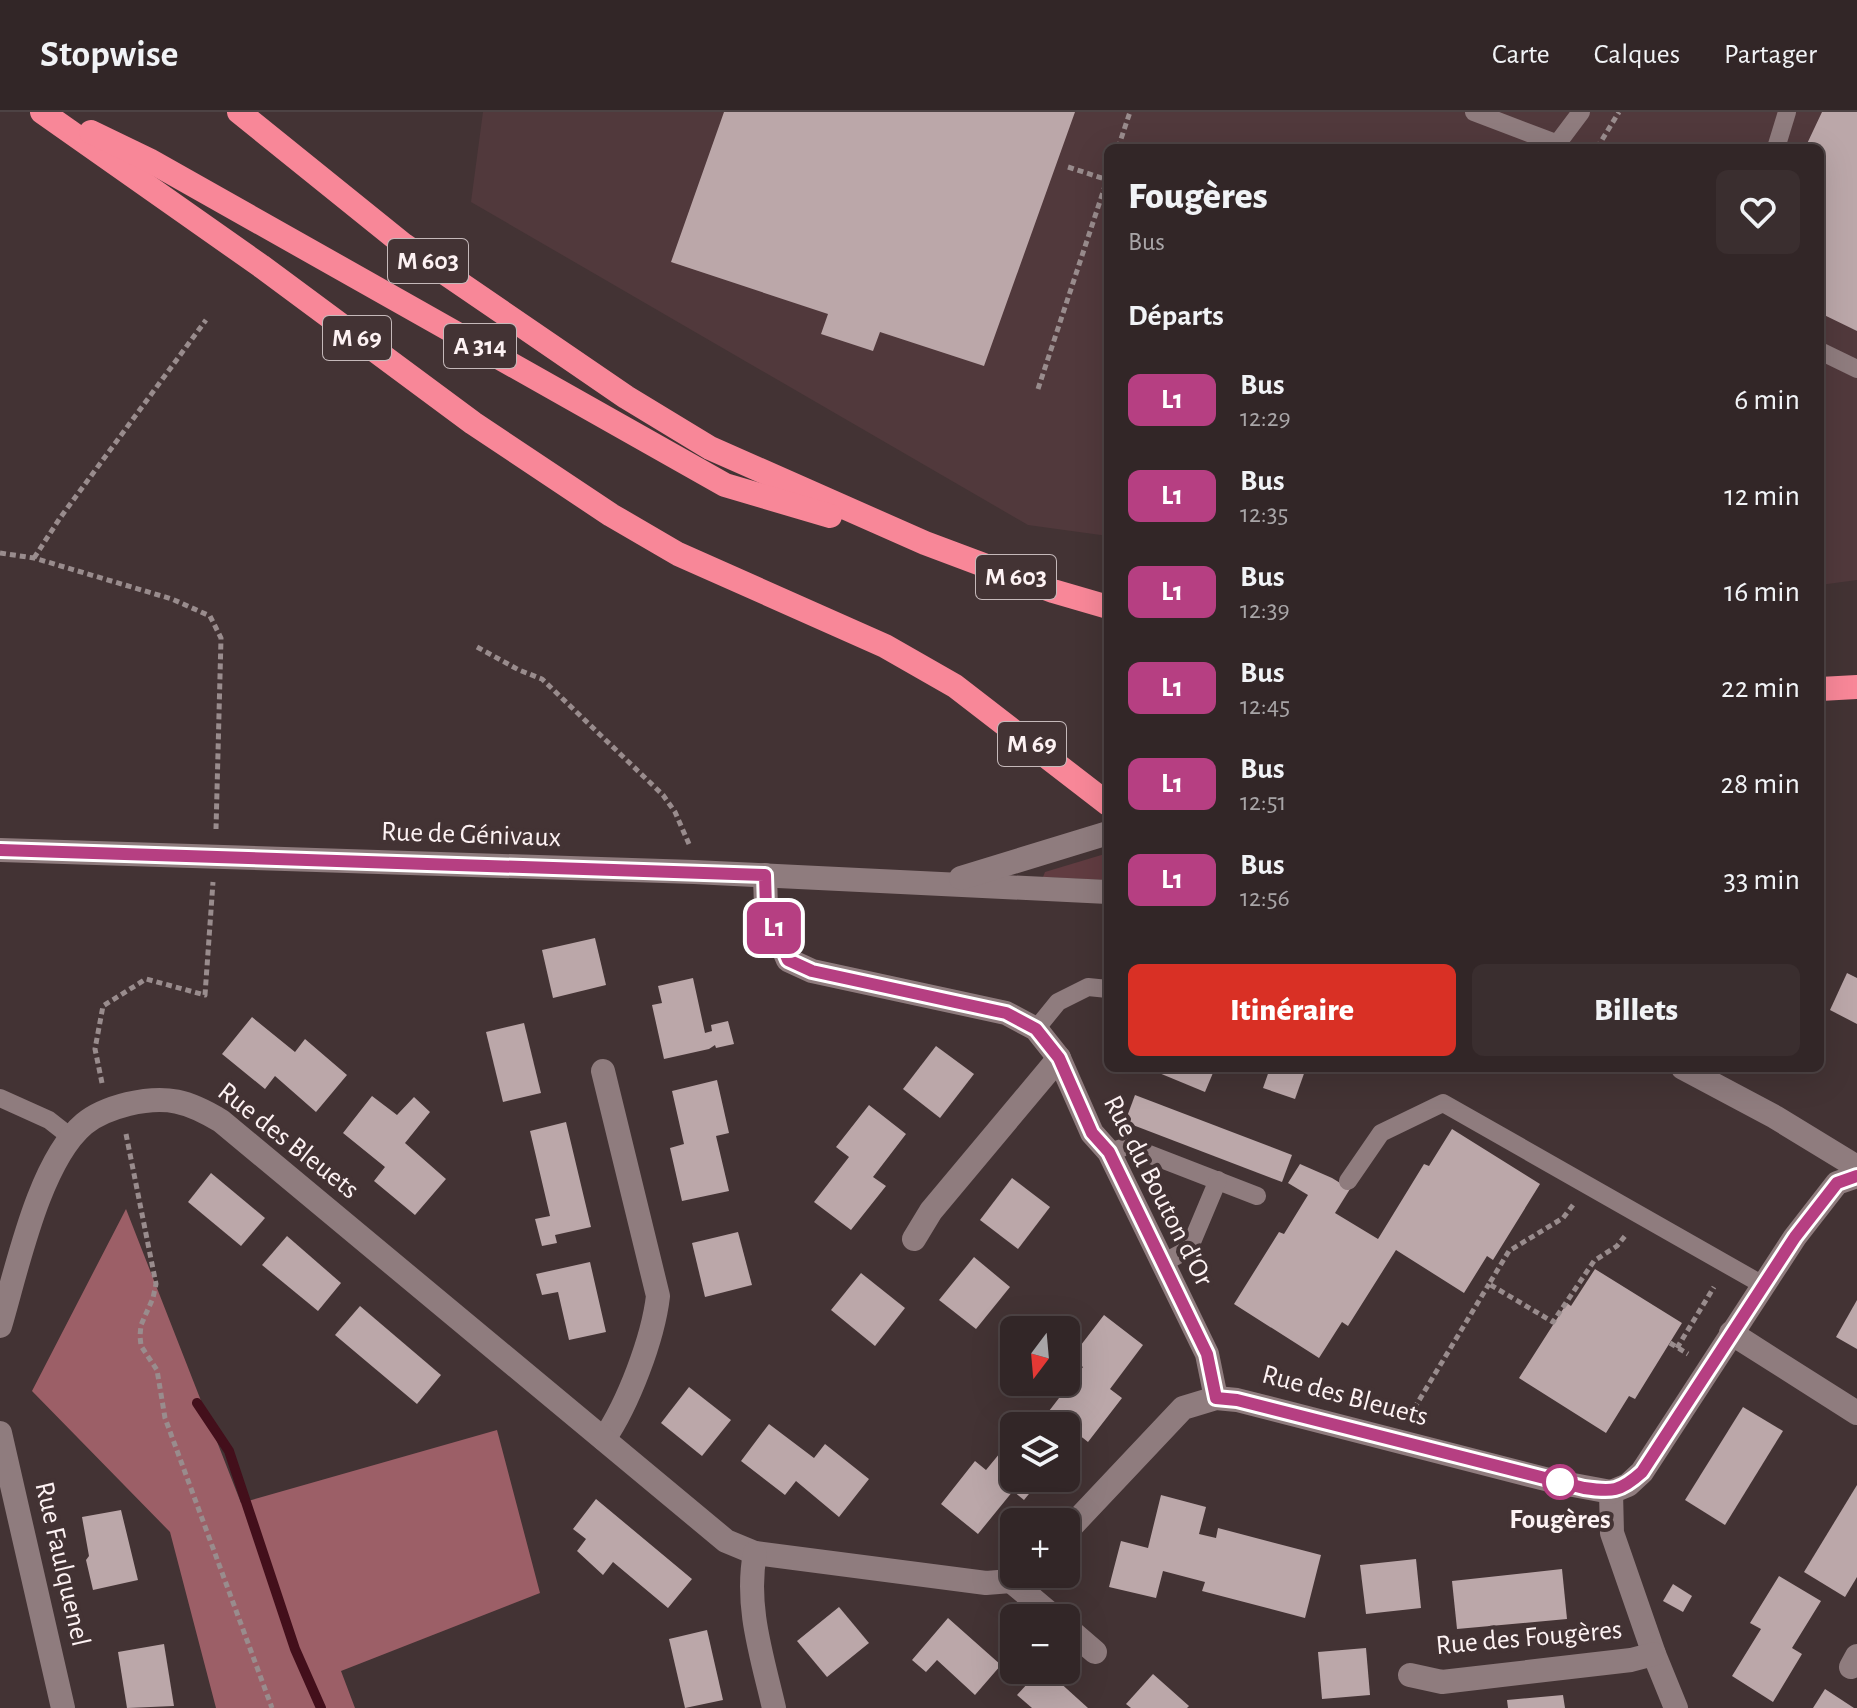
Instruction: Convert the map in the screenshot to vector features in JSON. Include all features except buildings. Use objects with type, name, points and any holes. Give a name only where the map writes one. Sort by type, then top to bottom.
[{"type":"highway","name":"M 69","points":[[42,112],[261,266],[473,423],[611,515],[678,554],[885,646],[955,686],[1104,801]]},
{"type":"highway","name":"A 314","points":[[50,112],[149,160],[725,485],[925,543]]},
{"type":"highway","name":"M 603","points":[[239,112],[404,245],[626,397],[710,448],[925,543],[1053,591],[1104,606]]},
{"type":"highway","points":[[1824,689],[1857,687]]},
{"type":"street","name":"Rue de Génivaux","points":[[940,884],[1104,834]]},
{"type":"street","name":"Rue de Génivaux","points":[[0,850],[215,852],[1104,892]]},
{"type":"street","name":"Rue du Bouton d'Or","points":[[765,875],[766,908],[788,960],[812,971],[1006,1013],[1036,1029],[1059,1058],[1092,1133],[1109,1152],[1207,1354],[1216,1398]]},
{"type":"street","points":[[914,1239],[931,1211],[1059,1058]]},
{"type":"street","points":[[603,1071],[658,1296],[655,1320],[635,1375],[618,1419],[604,1439]]},
{"type":"street","points":[[1691,1072],[1775,1117],[1857,1167]]},
{"type":"street","name":"Rue des Bleuets","points":[[0,1326],[43,1184],[63,1147],[84,1124],[112,1108],[167,1100],[192,1103],[221,1121],[726,1541],[755,1553],[986,1583],[1000,1580]]},
{"type":"street","points":[[1611,1492],[1628,1485],[1642,1472],[1795,1237],[1837,1183],[1857,1176]]},
{"type":"street","points":[[1731,1333],[1857,1413]]},
{"type":"street","name":"Rue des Bleuets","points":[[1216,1398],[1237,1400],[1584,1488],[1611,1492]]},
{"type":"street","points":[[1080,1517],[1183,1408],[1216,1398]]},
{"type":"street","name":"Rue Faulquenel","points":[[0,1433],[4,1469],[58,1707]]},
{"type":"street","name":"Rue des Fougères","points":[[1611,1492],[1612,1533],[1676,1708]]},
{"type":"street","points":[[755,1553],[750,1580],[753,1618],[774,1708]]},
{"type":"street","name":"Rue des Bleuets","points":[[1026,1588],[1042,1604]]},
{"type":"street","points":[[1080,1639],[1095,1652]]},
{"type":"street","name":"Rue des Fougères","points":[[1410,1675],[1442,1682],[1631,1660],[1654,1654]]},
{"type":"lane","points":[[1474,112],[1551,144]]},
{"type":"lane","points":[[1557,144],[1581,112]]},
{"type":"lane","points":[[1777,144],[1787,112]]},
{"type":"lane","points":[[1824,353],[1857,369]]},
{"type":"lane","points":[[1036,1029],[1058,1002],[1088,987],[1104,989]]},
{"type":"lane","points":[[0,1098],[49,1120],[72,1138]]},
{"type":"lane","points":[[1348,1181],[1381,1133],[1443,1103],[1763,1285]]},
{"type":"lane","points":[[1109,1152],[1128,1146],[1257,1196]]},
{"type":"lane","points":[[1163,1263],[1189,1249],[1218,1180]]},
{"type":"path","points":[[1119,144],[1130,112]]},
{"type":"path","points":[[1599,144],[1619,112]]},
{"type":"path","points":[[1068,167],[1104,178]]},
{"type":"path","points":[[1038,389],[1104,191]]},
{"type":"path","points":[[34,558],[206,320]]},
{"type":"path","points":[[0,553],[34,558],[172,599],[210,616],[221,638],[215,852],[205,995],[146,979],[103,1006],[95,1049],[112,1108],[125,1129],[156,1284],[141,1325],[141,1346],[157,1370],[165,1418],[272,1708]]},
{"type":"path","points":[[477,647],[542,679],[663,795],[684,830],[694,872]]},
{"type":"path","points":[[1402,1443],[1410,1414],[1509,1251],[1563,1218],[1584,1184]]},
{"type":"path","points":[[1489,1284],[1553,1322],[1594,1261],[1617,1246]]},
{"type":"path","points":[[1677,1348],[1720,1277]]},
{"type":"path","points":[[1670,1343],[1687,1353]]},
{"type":"shaded area","points":[[483,112],[1857,112],[1857,580],[1824,584],[1824,144],[1104,144],[1104,535],[1028,525],[471,202]]},
{"type":"shaded area","points":[[1104,854],[1104,880],[1043,877],[1045,872]]},
{"type":"shaded area","points":[[126,1209],[241,1503],[497,1430],[540,1593],[341,1671],[355,1708],[216,1708],[170,1532],[32,1391]]},
{"type":"waterway","points":[[197,1403],[229,1451],[295,1649],[321,1708]]},
{"type":"bus line","name":"L1","points":[[0,850],[765,875],[766,908],[788,960],[812,971],[1006,1013],[1036,1029],[1049,1043],[1059,1058],[1092,1133],[1109,1152],[1207,1354],[1216,1398],[1237,1400],[1584,1488],[1611,1492],[1628,1485],[1642,1472],[1795,1237],[1837,1183],[1857,1176]]},
{"type":"place","name":"Fougères","points":[[1560,1482]]}]
